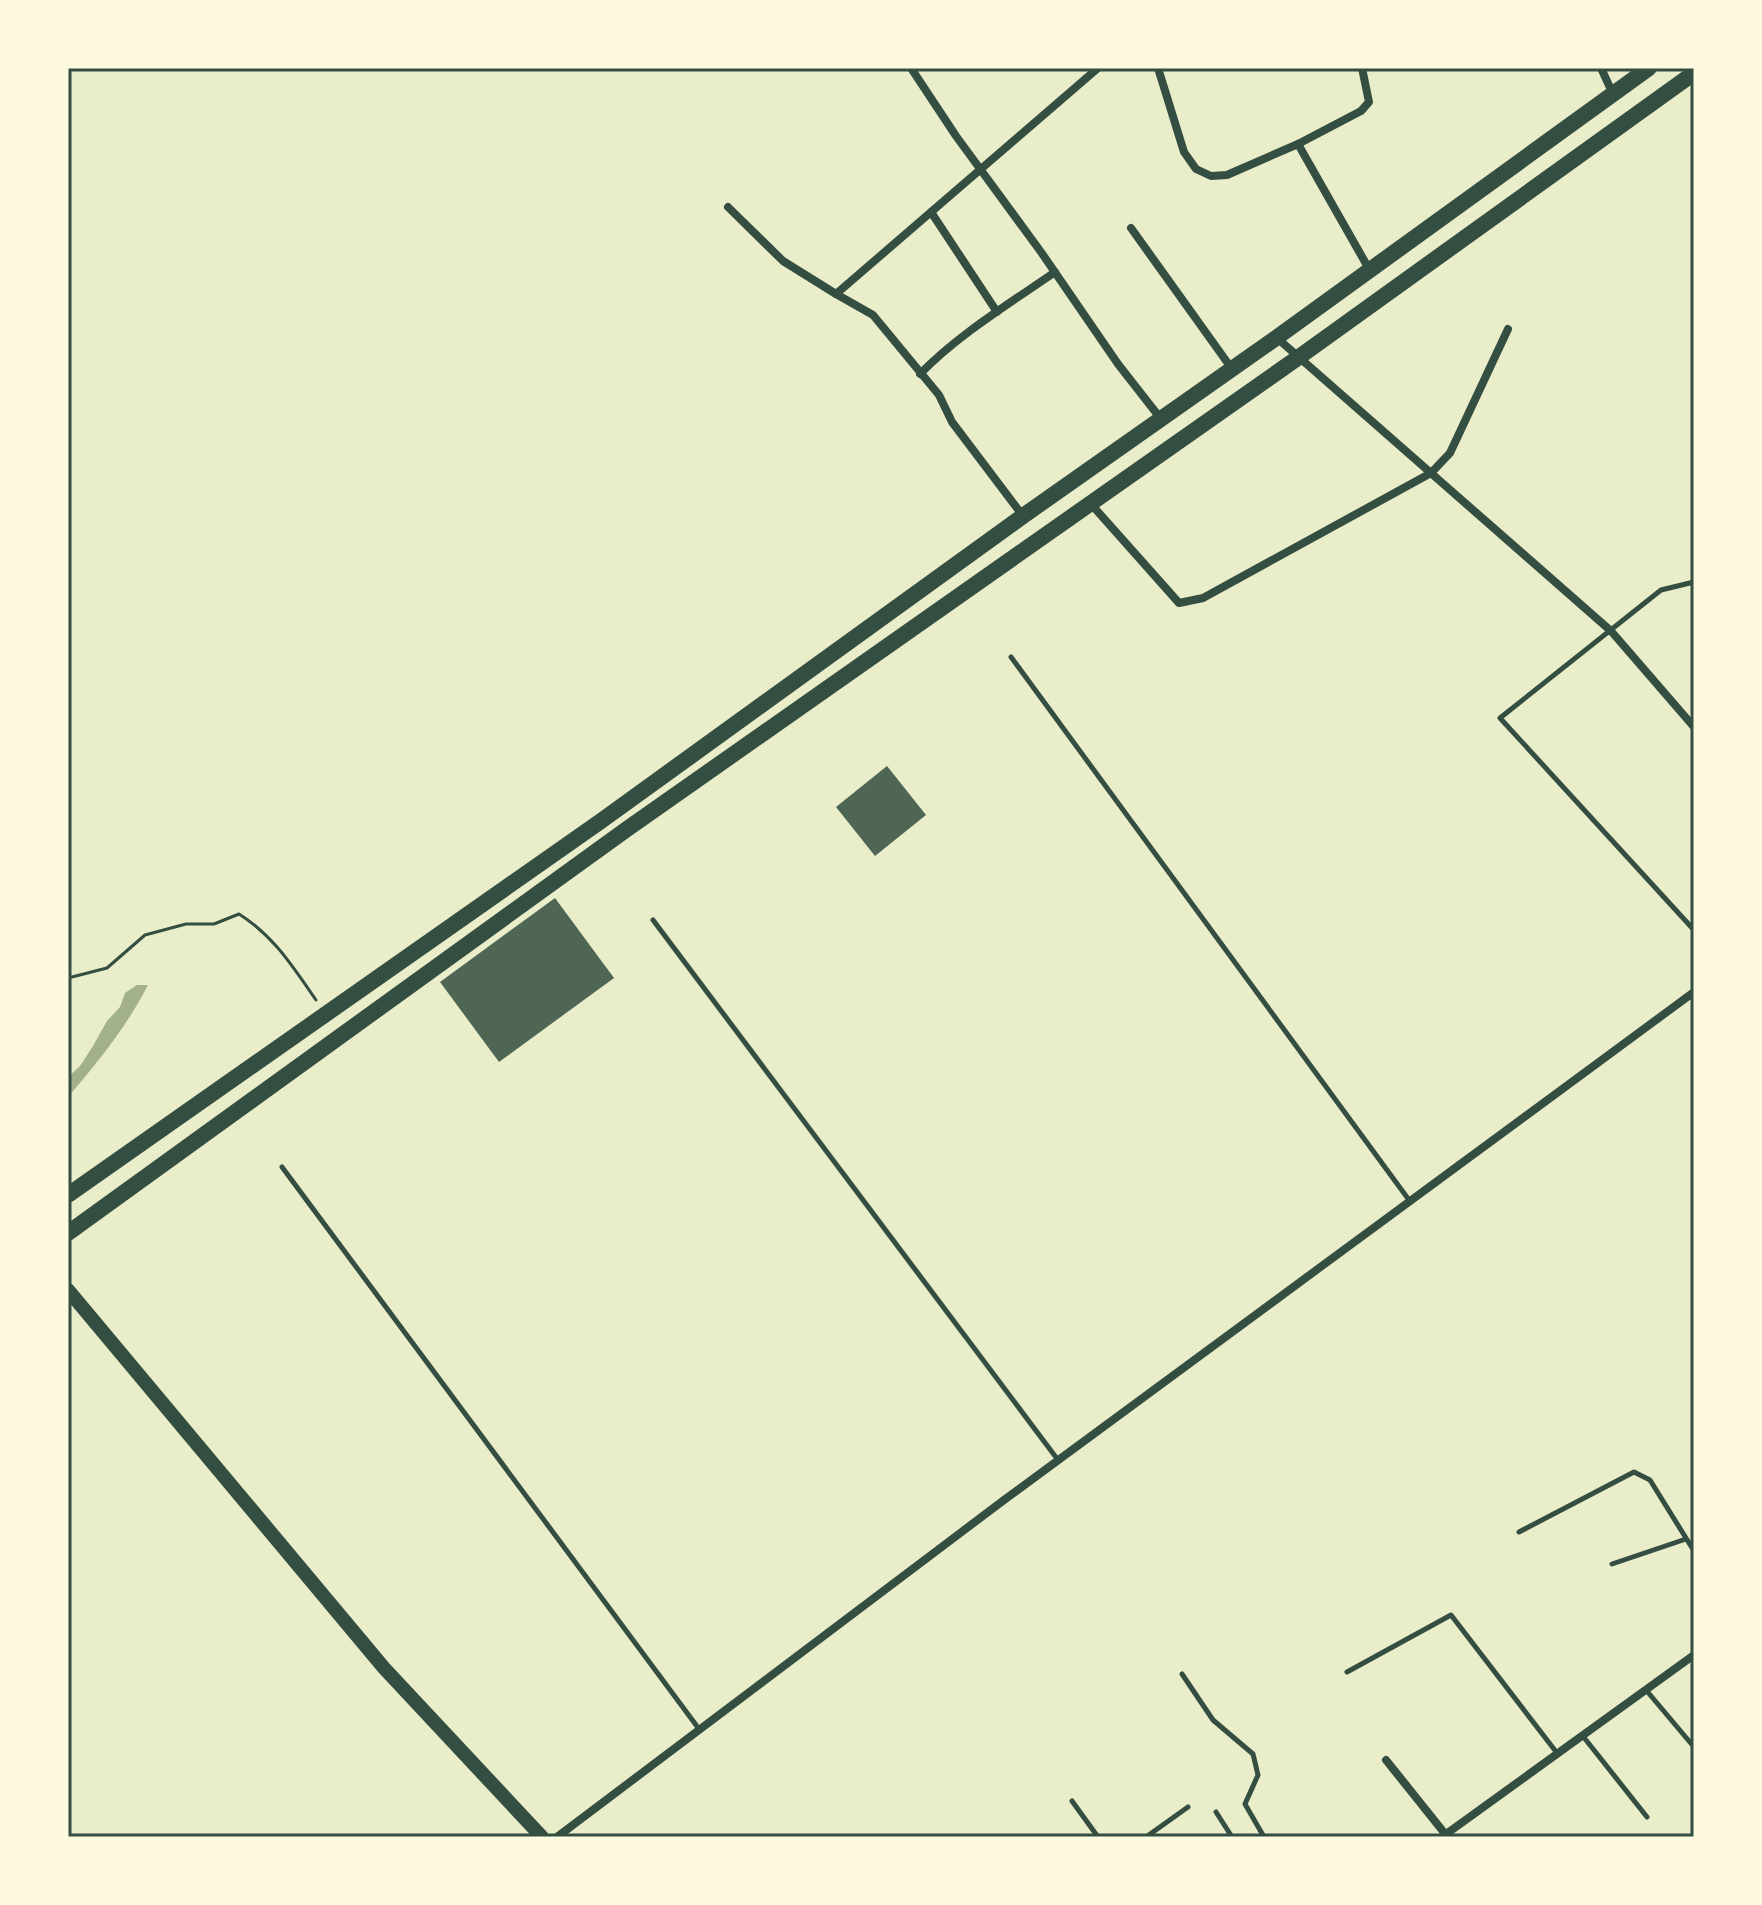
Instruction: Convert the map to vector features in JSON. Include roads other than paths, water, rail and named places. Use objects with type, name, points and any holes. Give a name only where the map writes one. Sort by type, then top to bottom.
[{"type":"main road","points":[[68,1195],[601,821],[1649,68]]},
{"type":"main road","points":[[68,1233],[627,829],[1299,357],[1694,73]]},
{"type":"street","points":[[911,68],[1118,364],[1161,419]]},
{"type":"street","points":[[836,294],[1098,68]]},
{"type":"street","points":[[1158,68],[1184,152],[1196,169],[1211,176],[1227,175],[1298,144],[1361,111],[1369,102],[1362,68]]},
{"type":"street","points":[[1601,68],[1613,94]]},
{"type":"street","points":[[1298,144],[1370,270]]},
{"type":"street","points":[[728,207],[783,261],[873,315],[939,395],[952,422],[1023,516]]},
{"type":"street","points":[[931,212],[997,312]]},
{"type":"street","points":[[1131,228],[1232,369]]},
{"type":"street","points":[[920,374],[936,357],[1055,272]]},
{"type":"street","points":[[1091,504],[1179,603],[1203,598],[1431,473],[1450,453],[1508,329]]},
{"type":"street","points":[[1276,338],[1611,631],[1694,727]]},
{"type":"street","points":[[557,1837],[1058,1460],[1694,992]]},
{"type":"street","points":[[68,1290],[384,1668],[542,1837]]},
{"type":"street","points":[[1386,1760],[1444,1836],[1694,1655]]},
{"type":"lane","points":[[1694,582],[1661,590],[1500,718],[1694,930]]},
{"type":"lane","points":[[1011,657],[1409,1200]]},
{"type":"lane","points":[[653,920],[1058,1460]]},
{"type":"lane","points":[[282,1167],[700,1730]]},
{"type":"lane","points":[[1519,1532],[1634,1472],[1650,1480],[1694,1551]]},
{"type":"lane","points":[[1612,1564],[1686,1539]]},
{"type":"lane","points":[[1347,1672],[1451,1615],[1557,1753]]},
{"type":"lane","points":[[1182,1674],[1213,1720],[1253,1754],[1258,1775],[1245,1804],[1264,1837]]},
{"type":"lane","points":[[1645,1689],[1694,1747]]},
{"type":"lane","points":[[1582,1735],[1647,1817]]},
{"type":"lane","points":[[1072,1801],[1098,1837]]},
{"type":"lane","points":[[1146,1837],[1188,1807]]},
{"type":"lane","points":[[1216,1812],[1232,1837]]}]
